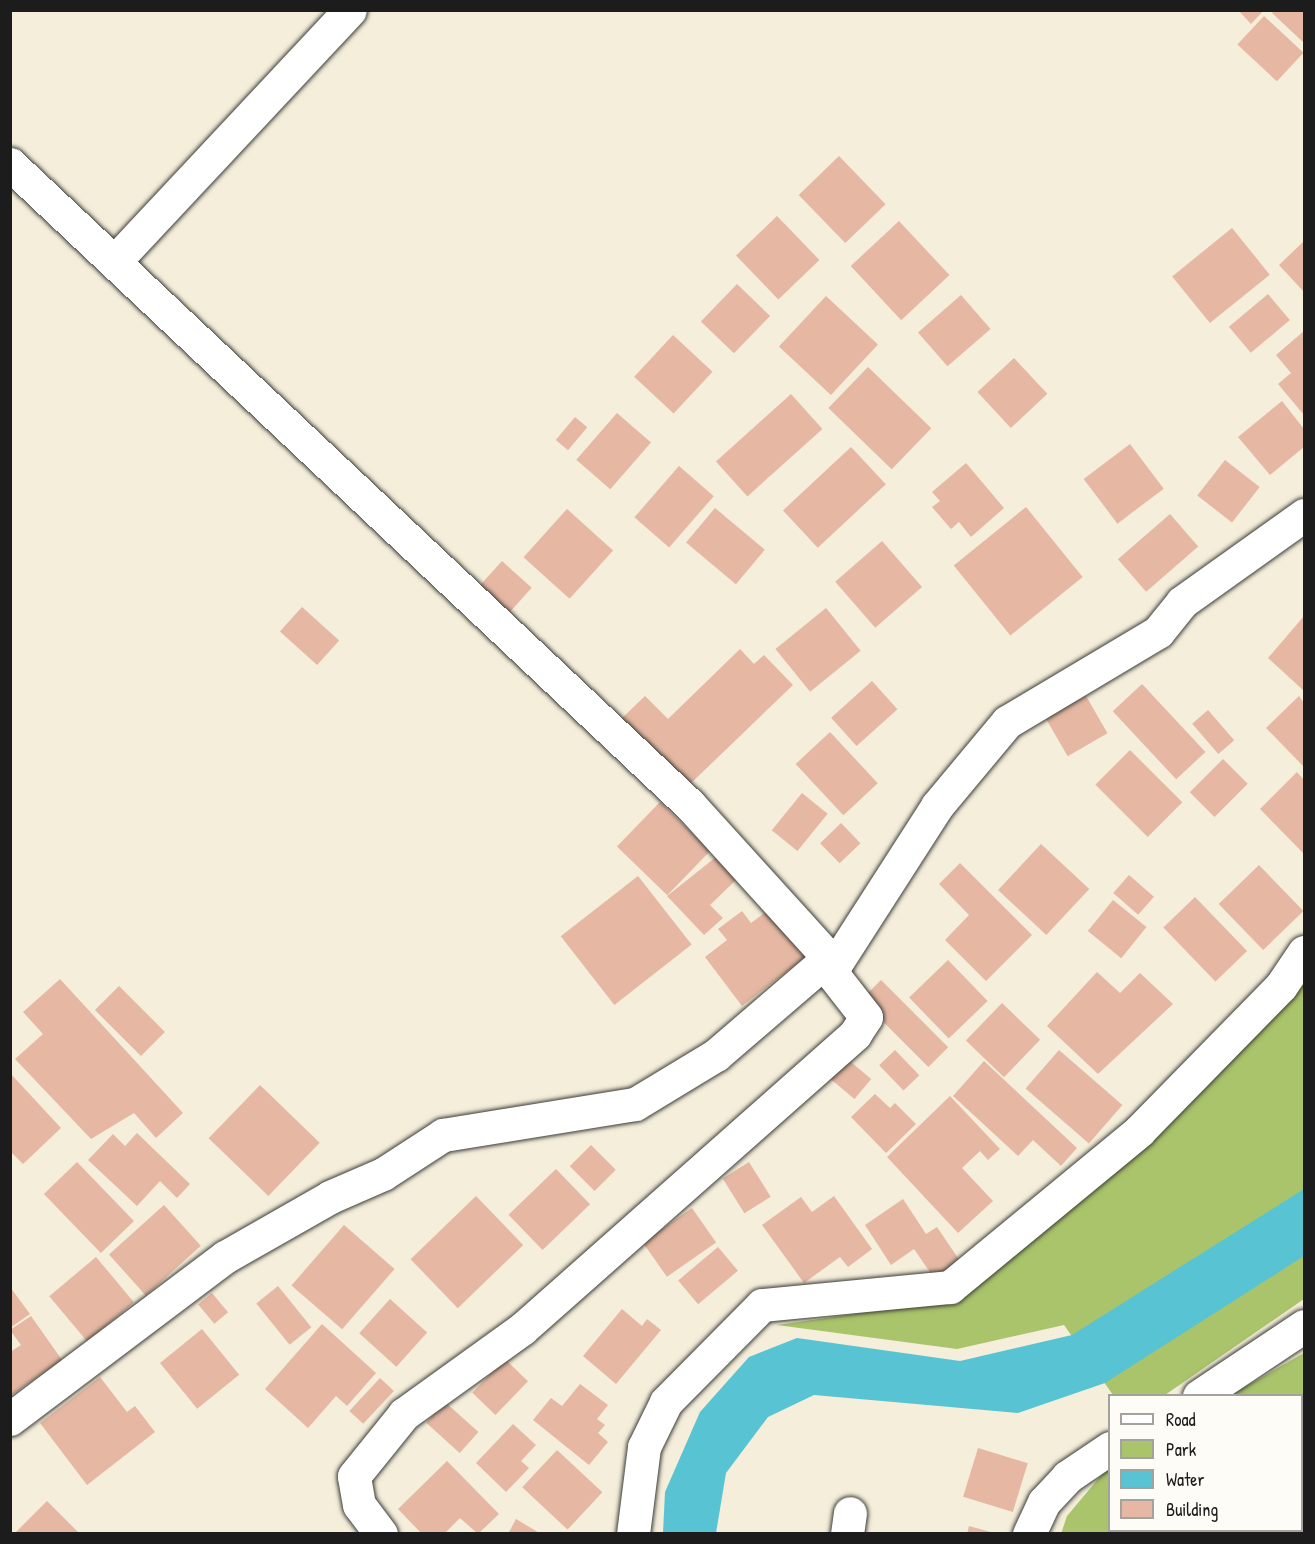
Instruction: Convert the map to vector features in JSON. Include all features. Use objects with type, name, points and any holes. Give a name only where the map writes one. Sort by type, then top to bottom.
[{"type":"street","points":[[116,260],[350,10]]},
{"type":"street","points":[[10,164],[116,260],[690,805],[832,961],[834,976],[866,1017],[855,1034],[522,1329],[404,1414],[354,1476],[359,1505],[381,1533]]},
{"type":"street","points":[[10,1419],[225,1257],[321,1202],[383,1174],[443,1135],[635,1104],[717,1055],[832,961],[937,806],[1007,722],[1158,632],[1182,602],[1305,515]]},
{"type":"street","points":[[633,1533],[644,1447],[666,1402],[762,1305],[950,1287],[1139,1131],[1281,986],[1305,952]]},
{"type":"street","points":[[1201,1394],[1305,1326]]},
{"type":"street","points":[[1029,1533],[1044,1502],[1067,1477],[1108,1449]]},
{"type":"green space","points":[[1304,981],[1304,1299],[1166,1394],[1112,1394],[1064,1325],[957,1349],[777,1325],[959,1299]]},
{"type":"green space","points":[[1304,1353],[1304,1533],[1061,1534],[1067,1516],[1108,1467],[1108,1532],[1303,1532],[1303,1394],[1233,1394]]},
{"type":"water","points":[[1304,1189],[1304,1256],[1105,1383],[1018,1413],[814,1395],[768,1417],[726,1473],[716,1533],[663,1533],[665,1492],[700,1412],[749,1357],[797,1338],[960,1361],[1072,1335]]},
{"type":"building","points":[[1238,10],[1264,10],[1251,24]]},
{"type":"building","points":[[1274,10],[1304,10],[1304,43],[1272,13]]},
{"type":"building","points":[[1264,16],[1303,53],[1277,81],[1237,45]]},
{"type":"building","points":[[839,156],[886,204],[845,243],[799,195]]},
{"type":"building","points":[[777,216],[819,260],[778,299],[736,256]]},
{"type":"building","points":[[899,221],[949,275],[901,320],[851,266]]},
{"type":"building","points":[[1232,228],[1270,275],[1210,323],[1172,276]]},
{"type":"building","points":[[1304,241],[1304,292],[1279,265]]},
{"type":"building","points":[[737,284],[770,316],[734,353],[701,321]]},
{"type":"building","points":[[1268,294],[1290,320],[1251,353],[1229,327]]},
{"type":"building","points":[[961,295],[991,329],[948,366],[918,332]]},
{"type":"building","points":[[826,296],[878,344],[831,395],[779,346]]},
{"type":"building","points":[[1304,331],[1304,415],[1278,384],[1291,373],[1276,355]]},
{"type":"building","points":[[673,335],[712,372],[674,414],[634,377]]},
{"type":"building","points":[[1014,358],[1047,394],[1011,428],[977,392]]},
{"type":"building","points":[[868,367],[931,428],[892,469],[828,408]]},
{"type":"building","points":[[791,394],[822,429],[747,497],[716,462]]},
{"type":"building","points":[[1282,401],[1304,429],[1304,447],[1270,475],[1238,437]]},
{"type":"building","points":[[617,413],[651,443],[610,489],[576,460]]},
{"type":"building","points":[[575,417],[587,427],[568,450],[556,440]]},
{"type":"building","points":[[1130,444],[1164,489],[1117,524],[1084,479]]},
{"type":"building","points":[[851,447],[886,484],[818,548],[783,510]]},
{"type":"building","points":[[1225,460],[1260,487],[1232,523],[1197,495]]},
{"type":"building","points":[[966,463],[1004,508],[971,537],[959,522],[951,529],[932,507],[940,501],[932,492]]},
{"type":"building","points":[[679,466],[714,496],[669,547],[634,517]]},
{"type":"building","points":[[1026,507],[1083,577],[1010,635],[954,566]]},
{"type":"building","points":[[715,508],[765,550],[736,584],[686,542]]},
{"type":"building","points":[[567,509],[613,550],[570,599],[524,557]]},
{"type":"building","points":[[1170,514],[1198,546],[1146,592],[1118,559]]},
{"type":"building","points":[[882,541],[922,587],[875,628],[835,582]]},
{"type":"building","points":[[502,561],[532,588],[510,612],[480,586]]},
{"type":"building","points":[[302,607],[339,640],[317,665],[280,632]]},
{"type":"building","points":[[826,608],[861,651],[810,692],[775,649]]},
{"type":"building","points":[[1304,616],[1304,691],[1268,658]]},
{"type":"building","points":[[740,649],[754,664],[764,655],[793,685],[686,788],[620,720],[645,696],[668,719]]},
{"type":"building","points":[[872,681],[897,709],[857,746],[831,718]]},
{"type":"building","points":[[1142,684],[1205,752],[1176,779],[1113,711]]},
{"type":"building","points":[[1086,696],[1108,733],[1068,756],[1046,719]]},
{"type":"building","points":[[1299,696],[1304,703],[1304,767],[1266,728]]},
{"type":"building","points":[[1208,710],[1234,740],[1218,754],[1192,724]]},
{"type":"building","points":[[830,732],[878,783],[843,815],[796,764]]},
{"type":"building","points":[[1130,750],[1182,802],[1148,837],[1095,785]]},
{"type":"building","points":[[1223,759],[1248,784],[1215,817],[1190,792]]},
{"type":"building","points":[[1297,772],[1304,780],[1304,854],[1260,809]]},
{"type":"building","points":[[802,793],[828,814],[797,851],[772,830]]},
{"type":"building","points":[[660,802],[710,851],[667,895],[617,847]]},
{"type":"building","points":[[841,823],[860,843],[840,863],[820,843]]},
{"type":"building","points":[[1041,844],[1089,889],[1046,935],[998,890]]},
{"type":"building","points":[[716,857],[737,879],[710,905],[723,918],[704,935],[667,896]]},
{"type":"building","points":[[960,863],[1032,935],[986,981],[945,940],[969,915],[939,884]]},
{"type":"building","points":[[1259,865],[1303,911],[1263,950],[1219,904]]},
{"type":"building","points":[[1129,875],[1154,897],[1138,915],[1113,893]]},
{"type":"building","points":[[638,876],[692,945],[614,1005],[561,936]]},
{"type":"building","points":[[1195,897],[1247,951],[1215,982],[1163,928]]},
{"type":"building","points":[[1113,900],[1146,927],[1121,958],[1088,931]]},
{"type":"building","points":[[771,908],[807,956],[742,1006],[705,957],[727,940],[718,929],[742,911],[751,923]]},
{"type":"building","points":[[948,960],[988,1001],[949,1039],[909,998]]},
{"type":"building","points":[[1097,972],[1120,993],[1140,973],[1173,1004],[1098,1074],[1047,1026]]},
{"type":"building","points":[[60,979],[183,1113],[156,1138],[134,1113],[91,1139],[15,1059],[43,1034],[23,1012]]},
{"type":"building","points":[[881,980],[948,1047],[928,1067],[861,1000]]},
{"type":"building","points":[[119,986],[165,1032],[141,1056],[95,1010]]},
{"type":"building","points":[[1002,1003],[1040,1040],[1004,1077],[966,1040]]},
{"type":"building","points":[[895,1050],[919,1075],[903,1090],[879,1065]]},
{"type":"building","points":[[1059,1050],[1122,1105],[1089,1144],[1026,1088]]},
{"type":"building","points":[[839,1052],[871,1079],[854,1099],[822,1072]]},
{"type":"building","points":[[984,1061],[1077,1148],[1061,1166],[1033,1140],[1018,1156],[953,1096]]},
{"type":"building","points":[[10,1073],[61,1128],[23,1164],[10,1151]]},
{"type":"building","points":[[260,1085],[320,1143],[268,1196],[209,1138]]},
{"type":"building","points":[[875,1094],[890,1108],[895,1103],[916,1124],[886,1153],[851,1117]]},
{"type":"building","points":[[950,1096],[1000,1149],[988,1160],[980,1151],[962,1168],[993,1201],[958,1233],[887,1157]]},
{"type":"building","points":[[137,1133],[190,1184],[177,1198],[160,1181],[137,1206],[88,1160],[113,1134],[125,1146]]},
{"type":"building","points":[[591,1145],[616,1170],[595,1191],[570,1166]]},
{"type":"building","points":[[77,1162],[134,1221],[101,1253],[44,1194]]},
{"type":"building","points":[[749,1162],[771,1197],[744,1213],[723,1178]]},
{"type":"building","points":[[556,1169],[590,1204],[543,1250],[509,1215]]},
{"type":"building","points":[[476,1196],[523,1245],[458,1308],[411,1259]]},
{"type":"building","points":[[834,1196],[872,1249],[848,1267],[840,1257],[804,1283],[762,1225],[801,1197],[812,1212]]},
{"type":"building","points":[[903,1199],[926,1234],[937,1227],[960,1261],[934,1278],[914,1249],[891,1265],[865,1225]]},
{"type":"building","points":[[164,1205],[201,1246],[146,1295],[109,1255]]},
{"type":"building","points":[[692,1208],[716,1242],[667,1277],[643,1242]]},
{"type":"building","points":[[344,1225],[395,1269],[342,1329],[292,1285]]},
{"type":"building","points":[[718,1247],[738,1271],[698,1304],[678,1280]]},
{"type":"building","points":[[96,1257],[134,1302],[87,1341],[49,1296]]},
{"type":"building","points":[[278,1286],[311,1327],[290,1345],[256,1304]]},
{"type":"building","points":[[10,1287],[30,1314],[10,1328]]},
{"type":"building","points":[[212,1293],[228,1312],[214,1324],[198,1305]]},
{"type":"building","points":[[390,1299],[427,1332],[396,1367],[359,1333]]},
{"type":"building","points":[[622,1309],[642,1326],[647,1319],[661,1330],[616,1384],[583,1356]]},
{"type":"building","points":[[31,1316],[62,1360],[10,1396],[10,1352],[21,1345],[10,1330]]},
{"type":"building","points":[[322,1324],[376,1373],[347,1406],[336,1396],[308,1428],[265,1389]]},
{"type":"building","points":[[202,1329],[239,1375],[197,1409],[160,1363]]},
{"type":"building","points":[[505,1359],[528,1381],[495,1415],[472,1393]]},
{"type":"building","points":[[100,1377],[127,1412],[135,1406],[155,1432],[87,1485],[40,1423]]},
{"type":"building","points":[[380,1378],[394,1391],[363,1424],[349,1411]]},
{"type":"building","points":[[580,1384],[608,1405],[597,1419],[605,1425],[598,1433],[608,1442],[589,1465],[533,1420],[551,1398],[562,1406]]},
{"type":"building","points":[[445,1402],[478,1432],[460,1453],[426,1423]]},
{"type":"building","points":[[513,1424],[536,1445],[521,1461],[529,1468],[506,1492],[476,1463]]},
{"type":"building","points":[[978,1448],[1028,1463],[1013,1512],[963,1497]]},
{"type":"building","points":[[557,1450],[602,1492],[568,1530],[522,1487]]},
{"type":"building","points":[[447,1461],[499,1514],[478,1534],[460,1518],[444,1534],[422,1534],[398,1509]]},
{"type":"building","points":[[47,1501],[80,1534],[14,1534]]},
{"type":"building","points":[[516,1519],[541,1534],[508,1534]]},
{"type":"building","points":[[969,1526],[994,1533],[994,1534],[967,1534]]}]
